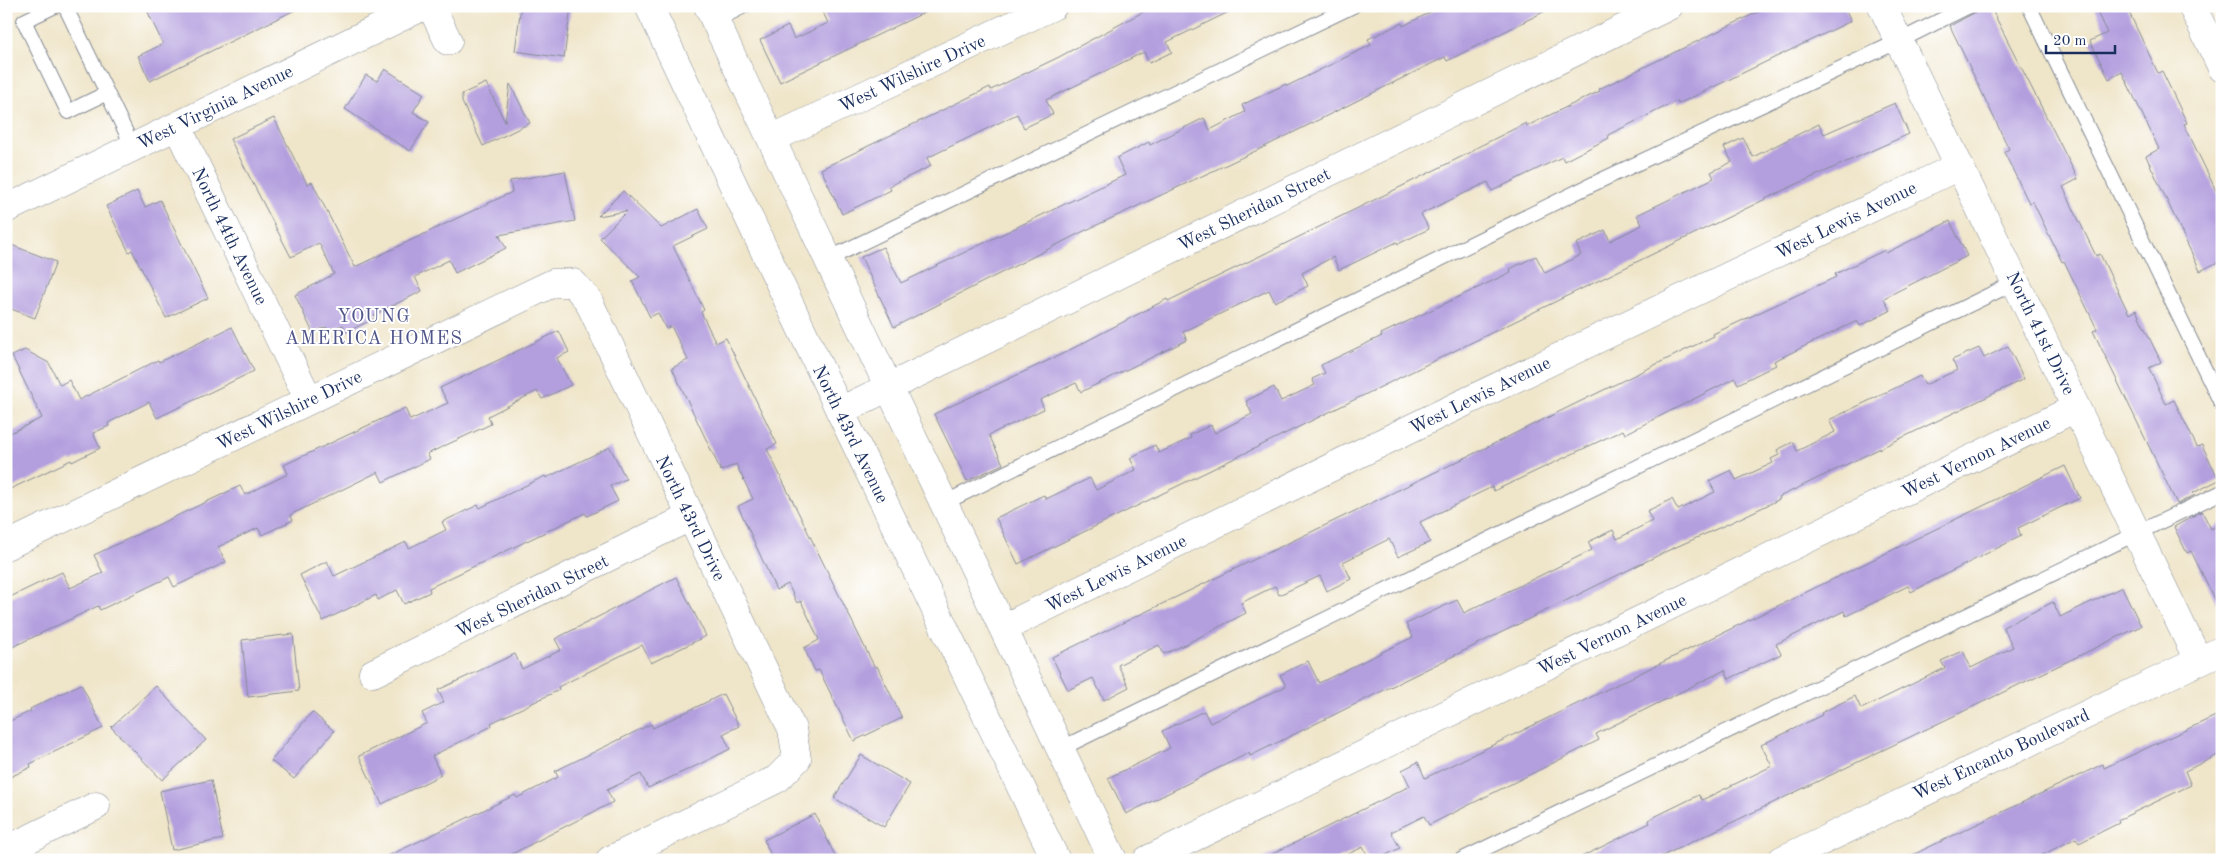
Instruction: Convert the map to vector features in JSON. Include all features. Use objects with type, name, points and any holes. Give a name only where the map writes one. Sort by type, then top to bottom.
[{"type":"street","name":"West Virginia Avenue","points":[[6,209],[424,6]]},
{"type":"street","points":[[431,6],[448,41]]},
{"type":"street","name":"North 43rd Avenue","points":[[649,6],[840,411],[1056,860]]},
{"type":"street","name":"West Wilshire Drive","points":[[771,140],[1053,6]]},
{"type":"street","name":"West Sheridan Street","points":[[840,411],[1669,6]]},
{"type":"street","name":"North 41st Drive","points":[[1882,6],[2136,532],[2210,655]]},
{"type":"street","points":[[2192,6],[2222,68]]},
{"type":"street","points":[[711,13],[1113,860]]},
{"type":"street","name":"North 44th Avenue","points":[[177,126],[309,400]]},
{"type":"street","name":"West Lewis Avenue","points":[[1003,628],[1432,418],[1959,166]]},
{"type":"street","name":"West Wilshire Drive","points":[[6,546],[553,283],[573,283]]},
{"type":"street","name":"North 43rd Drive","points":[[573,283],[588,300],[792,729],[797,759],[777,779],[610,860]]},
{"type":"street","name":"West Vernon Avenue","points":[[1147,860],[2076,408]]},
{"type":"street","name":"West Sheridan Street","points":[[373,673],[690,517]]},
{"type":"street","name":"West Encanto Boulevard","points":[[1782,860],[2210,655]]},
{"type":"street","points":[[6,850],[96,806]]},
{"type":"lane","points":[[55,6],[24,21],[68,112],[107,93]]},
{"type":"lane","points":[[66,6],[133,147]]},
{"type":"lane","points":[[711,13],[744,6]]},
{"type":"lane","points":[[828,260],[1353,6]]},
{"type":"lane","points":[[944,503],[1594,184],[1899,41],[1969,6]]},
{"type":"lane","points":[[2029,6],[2222,405]]},
{"type":"lane","points":[[1060,750],[2016,282]]},
{"type":"lane","points":[[1461,860],[2222,492]]},
{"type":"building","points":[[145,6],[303,6],[150,81],[138,56],[163,44]]},
{"type":"building","points":[[521,6],[571,6],[564,58],[515,51]]},
{"type":"building","points":[[820,6],[938,6],[780,82],[760,40],[788,26],[794,39],[828,23]]},
{"type":"building","points":[[1154,6],[1241,6],[1167,42],[1172,52],[1149,63],[1144,52],[1046,100],[1053,114],[1024,128],[1017,114],[927,158],[931,166],[889,186],[891,190],[842,214],[821,169],[990,87],[991,90],[1059,57]]},
{"type":"building","points":[[1443,6],[1555,6],[1447,61],[1445,57],[1262,148],[1082,232],[894,327],[861,257],[883,247],[901,283],[1125,175],[1117,158],[1149,142],[1150,145],[1204,118],[1210,130],[1245,112],[1242,105],[1286,84],[1287,86],[1371,45],[1368,39],[1402,23],[1403,26]]},
{"type":"building","points":[[1770,6],[1844,6],[1851,21],[1678,104],[1677,101],[1608,135],[1609,138],[1564,161],[1562,157],[1492,191],[1488,182],[1421,214],[1429,229],[1339,270],[1333,257],[1302,273],[1308,286],[1275,302],[1269,290],[1183,332],[1187,340],[1081,392],[1076,383],[1040,400],[1044,409],[989,435],[1003,464],[967,481],[934,414],[1062,354],[1167,299],[1168,301],[1526,123],[1527,126]]},
{"type":"building","points":[[1990,6],[2078,179],[2063,187],[2096,256],[2100,254],[2129,314],[2136,310],[2161,362],[2149,368],[2166,404],[2174,400],[2197,447],[2202,445],[2219,480],[2193,493],[2195,495],[2177,504],[2093,331],[2097,329],[2064,261],[2062,262],[2033,202],[2029,203],[2004,152],[2009,149],[1950,26]]},
{"type":"building","points":[[2094,6],[2126,6],[2158,73],[2162,71],[2187,123],[2184,124],[2222,203],[2222,260],[2200,271],[2146,156],[2159,149],[2122,72],[2109,79],[2090,41],[2107,33]]},
{"type":"building","points":[[385,69],[424,94],[413,112],[429,122],[410,151],[345,109],[366,75],[377,81]]},
{"type":"building","points":[[486,83],[505,122],[510,84],[530,123],[483,146],[462,102],[462,94]]},
{"type":"building","points":[[1895,103],[1909,134],[1786,189],[1018,564],[996,518],[1044,495],[1046,499],[1090,478],[1096,490],[1136,470],[1130,458],[1155,445],[1159,453],[1191,438],[1190,435],[1211,425],[1215,433],[1252,414],[1246,401],[1274,387],[1281,401],[1315,385],[1312,379],[1325,373],[1321,365],[1511,272],[1510,269],[1536,256],[1545,273],[1581,255],[1576,244],[1605,230],[1610,241],[1642,225],[1637,215],[1714,178],[1711,172],[1732,162],[1724,147],[1743,138],[1753,157],[1819,124],[1824,134]]},
{"type":"building","points":[[274,118],[307,184],[312,182],[355,267],[512,192],[510,181],[565,171],[575,221],[499,235],[506,248],[455,273],[449,260],[415,277],[422,291],[374,315],[376,318],[346,332],[343,325],[328,331],[326,327],[313,333],[295,295],[334,274],[319,243],[291,257],[230,139]]},
{"type":"building","points":[[137,191],[145,207],[160,200],[208,298],[166,318],[132,250],[129,252],[106,206]]},
{"type":"building","points":[[623,191],[661,228],[698,209],[708,229],[673,246],[704,310],[701,312],[716,343],[726,338],[777,444],[767,449],[875,668],[877,666],[902,718],[854,741],[819,670],[815,671],[804,648],[819,640],[801,601],[797,603],[788,584],[776,590],[738,506],[753,499],[736,464],[721,471],[672,368],[688,360],[671,326],[666,329],[658,313],[650,317],[632,281],[640,277],[600,238],[627,211],[598,216]]},
{"type":"building","points":[[1950,221],[1967,256],[1884,298],[1890,311],[1860,326],[1857,321],[1774,361],[1776,365],[1738,384],[1735,378],[1625,434],[1623,430],[1494,491],[1492,487],[1420,522],[1430,542],[1398,557],[1389,539],[1343,562],[1351,579],[1327,591],[1320,576],[1279,595],[1275,586],[1241,603],[1246,613],[1186,644],[1164,654],[1159,645],[1118,665],[1129,687],[1104,700],[1093,678],[1068,690],[1052,657],[1475,453],[1714,336],[1713,334],[1836,277],[1835,274],[1885,250],[1886,253]]},
{"type":"building","points":[[6,243],[56,262],[35,318],[6,307]]},
{"type":"building","points":[[232,327],[254,371],[157,418],[149,402],[108,423],[109,426],[93,433],[100,448],[6,491],[6,435],[42,418],[12,356],[25,350],[49,363],[60,385],[69,380],[79,400],[158,360],[159,362]]},
{"type":"building","points":[[559,331],[569,352],[557,358],[571,385],[542,399],[537,391],[488,416],[491,424],[427,454],[430,459],[383,482],[378,472],[290,515],[293,520],[262,535],[258,528],[218,547],[226,562],[174,587],[169,577],[100,610],[98,606],[6,650],[6,599],[62,572],[70,588],[103,573],[94,555],[240,486],[245,495],[288,474],[284,465],[405,408],[410,420],[448,403],[440,388]]},
{"type":"building","points":[[2008,346],[2024,379],[1779,497],[1780,499],[1667,551],[1250,756],[1249,753],[1126,814],[1108,778],[1170,748],[1162,731],[1204,711],[1210,723],[1286,686],[1280,675],[1308,661],[1319,683],[1413,637],[1406,624],[1457,600],[1464,613],[1592,550],[1588,542],[1613,530],[1617,539],[1652,521],[1647,511],[1672,499],[1678,510],[1715,492],[1709,481],[1731,470],[1736,480],[1773,463],[1771,459],[1779,455],[1777,450],[1793,442],[1797,451],[1835,432],[1829,420],[1920,376],[1925,385],[1957,370],[1952,360],[1979,348],[1984,358]]},
{"type":"building","points":[[610,447],[626,479],[610,486],[618,501],[587,516],[585,513],[429,588],[430,592],[404,604],[397,590],[378,600],[376,595],[323,621],[300,575],[327,561],[334,576],[406,542],[409,548],[446,530],[442,522],[478,505],[480,508]]},
{"type":"building","points":[[2065,466],[2080,498],[2018,528],[2021,536],[1911,592],[1908,586],[1846,616],[1844,611],[1776,644],[1781,654],[1729,679],[1725,670],[1596,734],[1599,740],[1429,825],[1424,816],[1391,832],[1400,848],[1376,860],[1370,860],[1363,847],[1336,860],[1260,860],[1410,786],[1402,770],[1418,762],[1425,778]]},
{"type":"building","points":[[2202,511],[2211,529],[2222,523],[2222,614],[2191,551],[2187,553],[2174,527]]},
{"type":"building","points":[[676,577],[706,636],[651,663],[642,645],[558,687],[559,690],[491,723],[492,726],[432,756],[441,775],[382,804],[359,756],[427,723],[422,713],[444,702],[438,690],[515,654],[522,669],[561,650],[555,639]]},
{"type":"building","points":[[2122,587],[2141,626],[1654,860],[1575,860],[1650,823],[1648,820],[1699,795],[1702,800],[1772,766],[1761,745],[1822,715],[1821,713],[1855,696],[1861,709],[1945,668],[1941,661],[1963,651],[1971,668],[2013,647],[2003,627],[2053,602],[2060,617]]},
{"type":"building","points":[[293,634],[299,691],[248,697],[242,640]]},
{"type":"building","points":[[81,684],[103,728],[30,764],[31,767],[6,779],[6,723]]},
{"type":"building","points":[[156,686],[206,740],[162,780],[111,727]]},
{"type":"building","points":[[723,694],[739,726],[723,734],[730,749],[700,764],[648,788],[641,774],[607,790],[613,802],[500,860],[380,860],[515,795],[517,798],[558,777],[555,771],[651,724],[653,728]]},
{"type":"building","points":[[312,712],[334,731],[294,779],[271,761]]},
{"type":"building","points":[[2222,713],[2222,753],[2185,771],[2191,785],[2118,820],[2119,823],[2079,843],[2076,838],[2032,860],[1902,860],[2103,764],[2104,768]]},
{"type":"building","points":[[861,755],[910,784],[884,827],[834,798]]},
{"type":"building","points":[[211,780],[223,839],[172,850],[160,791]]},
{"type":"building","points":[[815,814],[837,860],[773,860],[764,840]]},
{"type":"district","name":"YOUNG AMERICA HOMES","points":[[374,326]]}]
